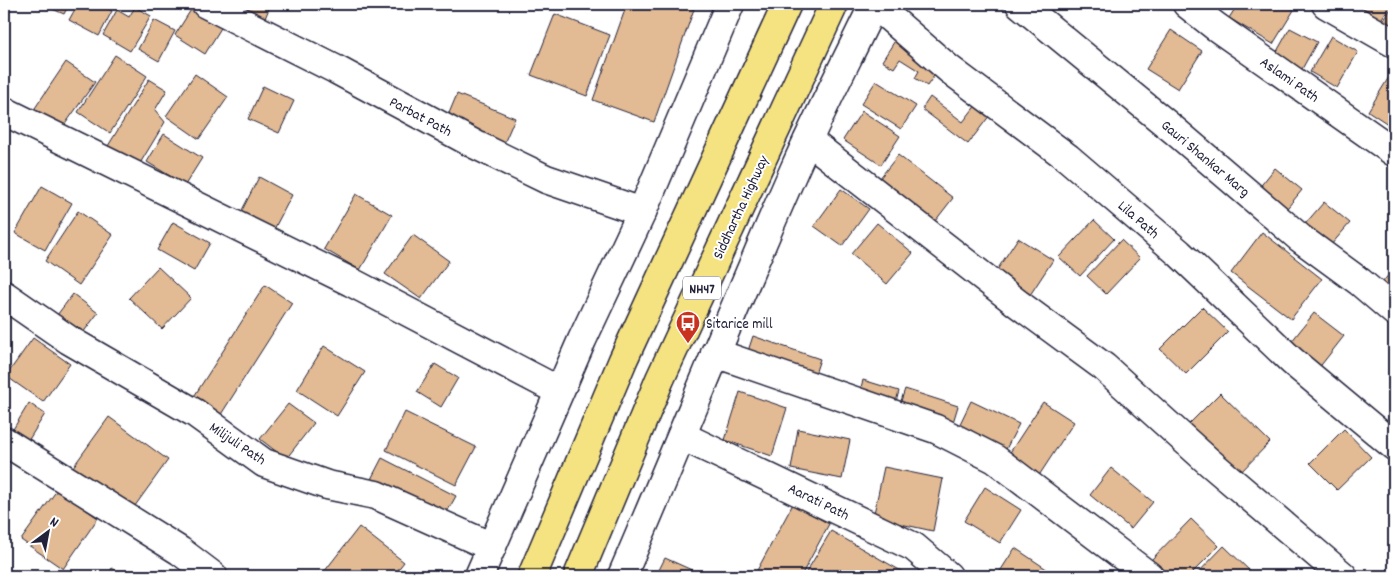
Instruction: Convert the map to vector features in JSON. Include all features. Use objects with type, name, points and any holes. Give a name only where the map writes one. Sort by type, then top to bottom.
[{"type":"highway","name":"NH47","points":[[532,576],[623,360],[787,4]]},
{"type":"highway","name":"Siddhartha Highway","points":[[578,576],[660,379],[834,4]]},
{"type":"street","name":"Parbat Path","points":[[206,4],[335,69],[476,146],[546,179],[642,212]]},
{"type":"street","points":[[479,576],[559,391],[642,212],[730,4]]},
{"type":"street","points":[[622,576],[715,353],[808,140],[874,4]]},
{"type":"street","name":"Lila Path","points":[[874,4],[949,68],[1083,170],[1179,253],[1292,361],[1394,446]]},
{"type":"street","name":"Gauri Shankar Marg","points":[[1020,4],[1175,131],[1300,238],[1360,282],[1394,311]]},
{"type":"street","name":"Aslami Path","points":[[1187,4],[1215,26],[1394,152]]},
{"type":"street","points":[[1326,4],[1394,43]]},
{"type":"street","points":[[4,110],[350,282],[559,391]]},
{"type":"street","points":[[808,140],[1017,303],[1104,367],[1208,461],[1343,576]]},
{"type":"street","name":"Milijuli Path","points":[[4,295],[69,340],[195,413],[264,463],[327,485],[376,494],[492,547]]},
{"type":"street","points":[[715,353],[936,430],[995,459],[1149,576]]},
{"type":"street","name":"Aarati Path","points":[[682,436],[914,546],[948,576]]},
{"type":"street","points":[[4,441],[180,551],[213,576]]},
{"type":"building","points":[[41,4],[69,4],[64,14]]},
{"type":"building","points":[[78,4],[98,4],[112,11],[99,36],[69,20]]},
{"type":"building","points":[[221,4],[271,4],[263,23]]},
{"type":"building","points":[[627,4],[680,4],[694,9],[654,122],[593,100]]},
{"type":"building","points":[[1031,4],[1056,4],[1047,16]]},
{"type":"building","points":[[1238,4],[1284,4],[1294,10],[1273,44],[1229,18]]},
{"type":"building","points":[[1353,4],[1391,4],[1377,26],[1350,10]]},
{"type":"building","points":[[1394,4],[1394,39],[1378,28]]},
{"type":"building","points":[[194,5],[224,23],[205,54],[175,35]]},
{"type":"building","points":[[135,7],[151,16],[130,51],[103,35],[117,10],[129,17]]},
{"type":"building","points":[[555,14],[610,35],[587,96],[531,75]]},
{"type":"building","points":[[154,20],[175,31],[159,61],[138,49]]},
{"type":"building","points":[[1290,28],[1317,42],[1297,78],[1270,64]]},
{"type":"building","points":[[1171,30],[1202,51],[1178,89],[1146,69]]},
{"type":"building","points":[[1331,36],[1358,52],[1337,88],[1310,72]]},
{"type":"building","points":[[896,39],[940,67],[927,86],[915,78],[919,71],[900,59],[894,68],[882,61]]},
{"type":"building","points":[[115,55],[147,76],[110,133],[78,112]]},
{"type":"building","points":[[66,62],[95,82],[61,130],[33,111]]},
{"type":"building","points":[[195,74],[228,97],[199,139],[166,116]]},
{"type":"building","points":[[1389,77],[1394,80],[1394,128],[1368,111]]},
{"type":"building","points":[[149,79],[167,90],[155,110],[165,122],[139,165],[108,146]]},
{"type":"building","points":[[876,81],[916,106],[901,129],[861,104]]},
{"type":"building","points":[[263,86],[294,101],[279,133],[248,119]]},
{"type":"building","points":[[457,94],[515,118],[502,148],[445,123]]},
{"type":"building","points":[[930,97],[963,122],[980,100],[993,111],[968,144],[922,109]]},
{"type":"building","points":[[862,111],[900,136],[881,165],[843,140]]},
{"type":"building","points":[[164,134],[202,158],[185,185],[147,162]]},
{"type":"building","points":[[898,155],[953,198],[932,225],[876,183]]},
{"type":"building","points":[[1275,168],[1302,190],[1284,212],[1254,194]]},
{"type":"building","points":[[259,177],[292,195],[272,233],[239,216]]},
{"type":"building","points":[[42,186],[72,203],[45,250],[15,233]]},
{"type":"building","points":[[841,189],[869,209],[842,246],[814,226]]},
{"type":"building","points":[[356,194],[392,215],[360,270],[324,249]]},
{"type":"building","points":[[1324,202],[1350,223],[1330,246],[1299,231]]},
{"type":"building","points":[[78,211],[113,235],[79,285],[45,261]]},
{"type":"building","points":[[1094,220],[1114,239],[1080,276],[1059,257]]},
{"type":"building","points":[[173,222],[210,243],[194,271],[157,250]]},
{"type":"building","points":[[877,223],[913,253],[887,284],[851,254]]},
{"type":"building","points":[[1262,232],[1322,279],[1291,319],[1231,273]]},
{"type":"building","points":[[413,235],[449,261],[421,299],[385,274]]},
{"type":"building","points":[[1018,238],[1053,260],[1030,295],[995,273]]},
{"type":"building","points":[[1121,240],[1140,258],[1106,294],[1087,276]]},
{"type":"building","points":[[158,267],[191,298],[162,329],[129,298]]},
{"type":"building","points":[[1394,268],[1394,301],[1378,288]]},
{"type":"building","points":[[265,285],[292,303],[220,416],[193,398]]},
{"type":"building","points":[[73,294],[98,313],[79,338],[54,319]]},
{"type":"building","points":[[1202,307],[1228,332],[1186,374],[1160,349]]},
{"type":"building","points":[[1314,313],[1344,336],[1318,369],[1288,346]]},
{"type":"building","points":[[753,336],[820,359],[813,380],[746,357]]},
{"type":"building","points":[[33,338],[70,364],[43,402],[6,376]]},
{"type":"building","points":[[324,346],[365,372],[337,416],[297,390]]},
{"type":"building","points":[[435,364],[458,378],[441,407],[417,392]]},
{"type":"building","points":[[863,380],[899,391],[894,409],[858,398]]},
{"type":"building","points":[[905,389],[958,406],[951,429],[897,413]]},
{"type":"building","points":[[740,392],[787,408],[772,456],[725,440]]},
{"type":"building","points":[[1220,393],[1270,442],[1238,475],[1187,426]]},
{"type":"building","points":[[971,401],[1019,424],[1003,455],[956,432]]},
{"type":"building","points":[[1043,402],[1074,422],[1036,480],[1005,460]]},
{"type":"building","points":[[29,403],[45,414],[28,441],[12,431]]},
{"type":"building","points":[[288,404],[314,423],[286,459],[260,439]]},
{"type":"building","points":[[405,412],[476,447],[456,485],[386,450]]},
{"type":"building","points":[[109,417],[168,460],[132,510],[73,467]]},
{"type":"building","points":[[798,429],[850,440],[842,479],[791,469]]},
{"type":"building","points":[[1344,429],[1371,457],[1337,490],[1310,463]]},
{"type":"building","points":[[382,458],[456,496],[442,521],[369,483]]},
{"type":"building","points":[[884,467],[943,479],[933,531],[873,518]]},
{"type":"building","points":[[1111,468],[1153,502],[1131,529],[1090,495]]},
{"type":"building","points":[[985,487],[1021,510],[1000,543],[964,521]]},
{"type":"building","points":[[57,490],[98,518],[63,569],[21,540]]},
{"type":"building","points":[[793,504],[829,524],[801,576],[754,576]]},
{"type":"building","points":[[1191,519],[1219,546],[1189,576],[1164,576],[1149,562]]},
{"type":"building","points":[[359,527],[404,562],[393,576],[329,576],[324,572]]},
{"type":"building","points":[[831,531],[910,576],[804,576]]},
{"type":"building","points":[[1224,546],[1251,572],[1247,576],[1195,576]]},
{"type":"building","points":[[1015,548],[1057,576],[997,576]]},
{"type":"building","points":[[665,558],[705,576],[656,576]]},
{"type":"building","points":[[112,568],[123,576],[107,576]]},
{"type":"place","name":"Sitarice mill","points":[[688,344]]}]
